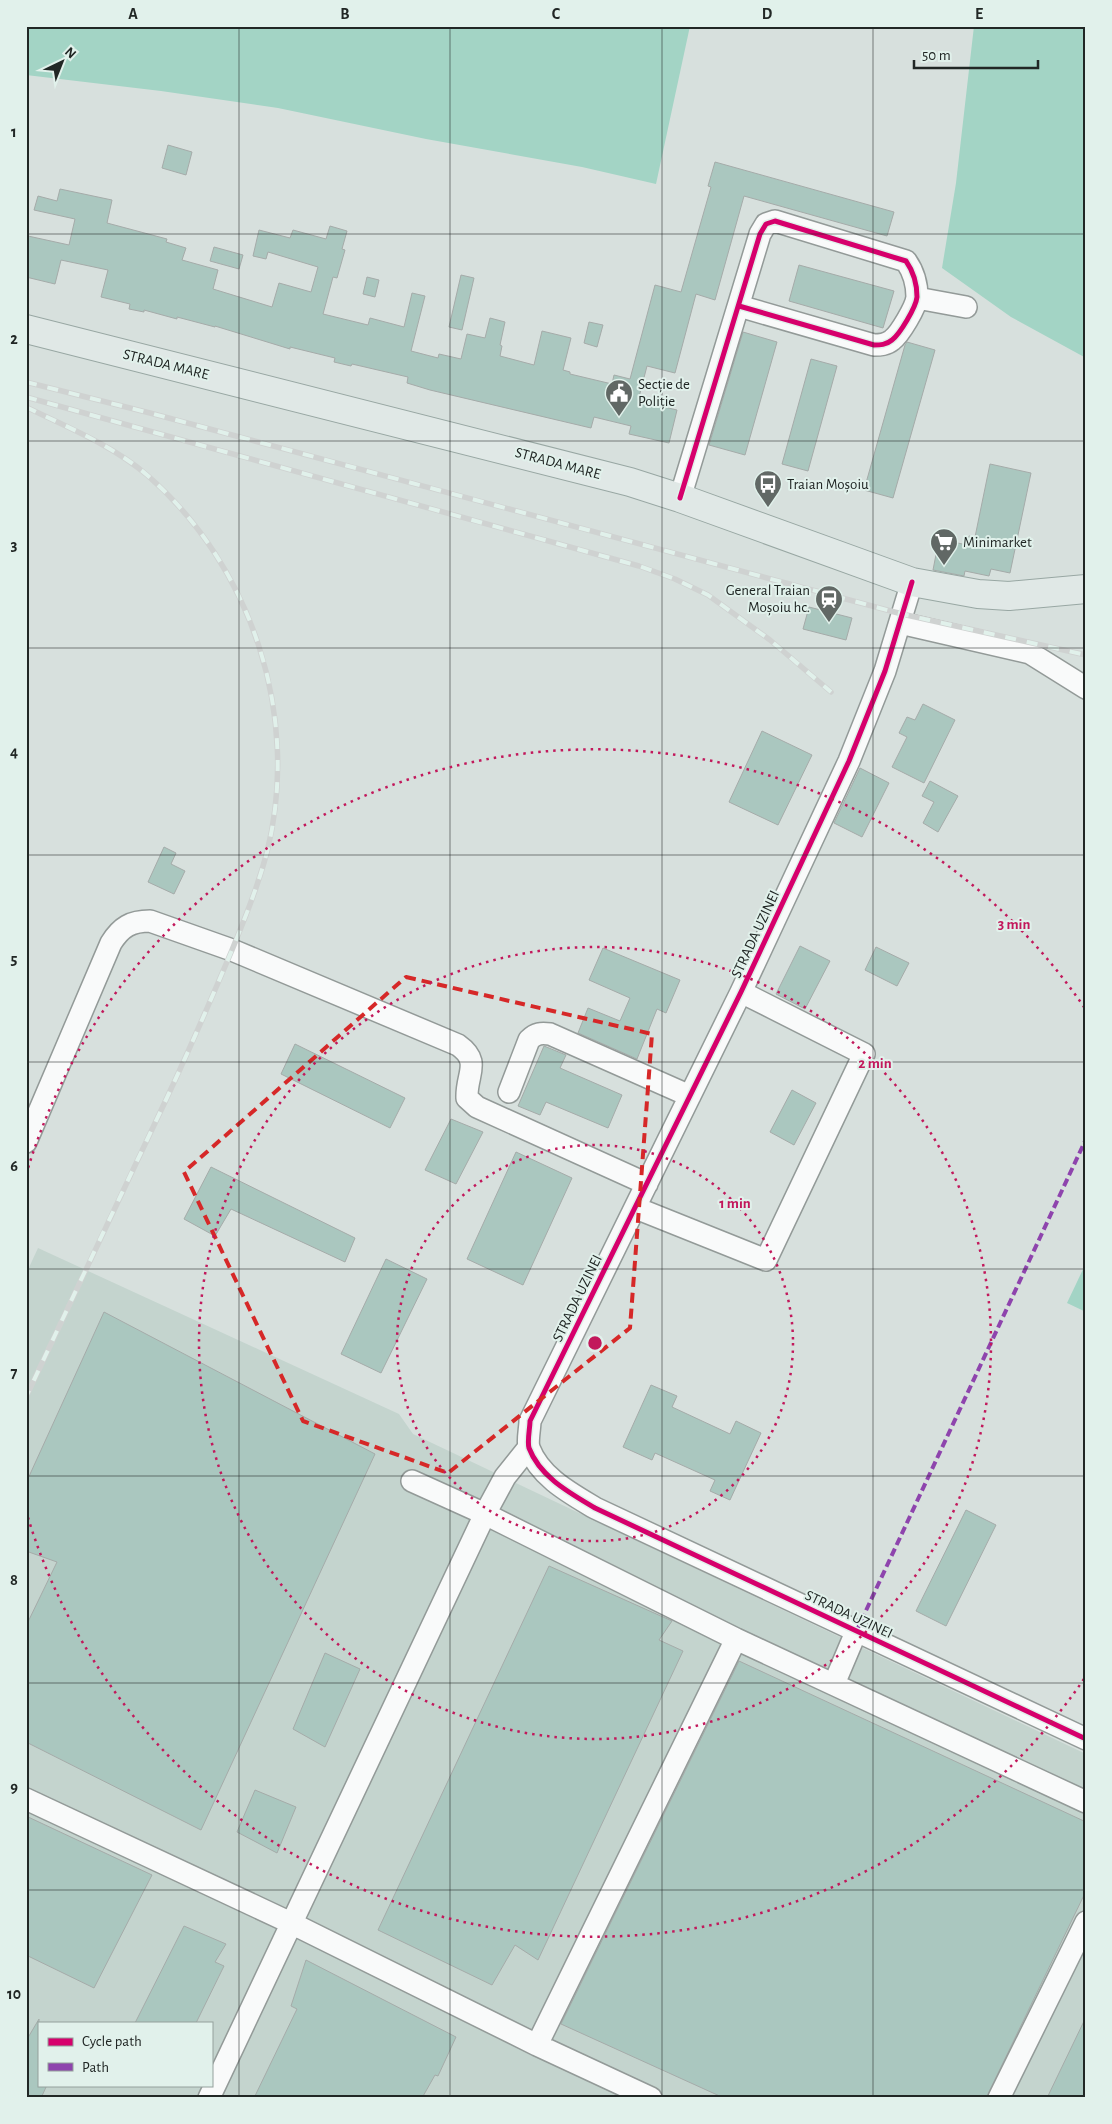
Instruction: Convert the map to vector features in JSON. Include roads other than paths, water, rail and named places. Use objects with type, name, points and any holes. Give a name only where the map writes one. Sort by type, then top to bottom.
[{"type":"main road","name":"STRADA MARE","points":[[26,329],[572,466],[680,498],[912,582],[978,594],[1009,596],[1086,589]]},
{"type":"street","points":[[680,498],[760,234],[766,224],[775,221],[906,261],[913,270],[917,298],[905,323],[892,340],[882,345],[874,345],[739,306]]},
{"type":"street","points":[[917,298],[966,307]]},
{"type":"street","name":"STRADA UZINEI","points":[[912,582],[886,671],[849,761],[741,992],[530,1420],[529,1447],[542,1470],[566,1490],[595,1508],[1086,1739]]},
{"type":"street","points":[[900,623],[1030,653],[1086,688]]},
{"type":"street","points":[[26,1142],[111,943],[118,932],[126,926],[138,921],[150,921],[232,950],[458,1044],[469,1052],[471,1058],[472,1065],[467,1087],[467,1098],[477,1107],[647,1184]]},
{"type":"street","points":[[636,1208],[766,1260],[864,1054],[741,992]]},
{"type":"street","points":[[509,1092],[529,1040],[534,1035],[540,1033],[550,1034],[690,1096]]},
{"type":"street","points":[[209,2098],[485,1514],[505,1477],[529,1447]]},
{"type":"street","points":[[412,1481],[485,1514],[736,1639],[1086,1802]]},
{"type":"street","points":[[834,1684],[856,1632]]},
{"type":"street","points":[[537,2045],[736,1639]]},
{"type":"street","points":[[26,1799],[291,1923],[641,2096]]},
{"type":"street","points":[[998,2098],[1086,1922]]},
{"type":"railway","points":[[26,382],[150,413],[902,614],[1086,655]]},
{"type":"railway","points":[[26,397],[639,566],[675,579],[708,595],[770,640],[831,692]]},
{"type":"railway","points":[[26,407],[89,437],[133,464],[147,475],[184,512],[215,553],[240,599],[259,647],[272,697],[277,749],[276,801],[267,852],[246,914],[182,1066],[26,1397]]},
{"type":"place","name":"Secție de Poliție","points":[[619,417]]},
{"type":"place","name":"Traian Moșoiu","points":[[768,508]]},
{"type":"place","name":"Minimarket","points":[[944,566]]},
{"type":"place","name":"General Traian Moșoiu hc.","points":[[829,623]]}]
